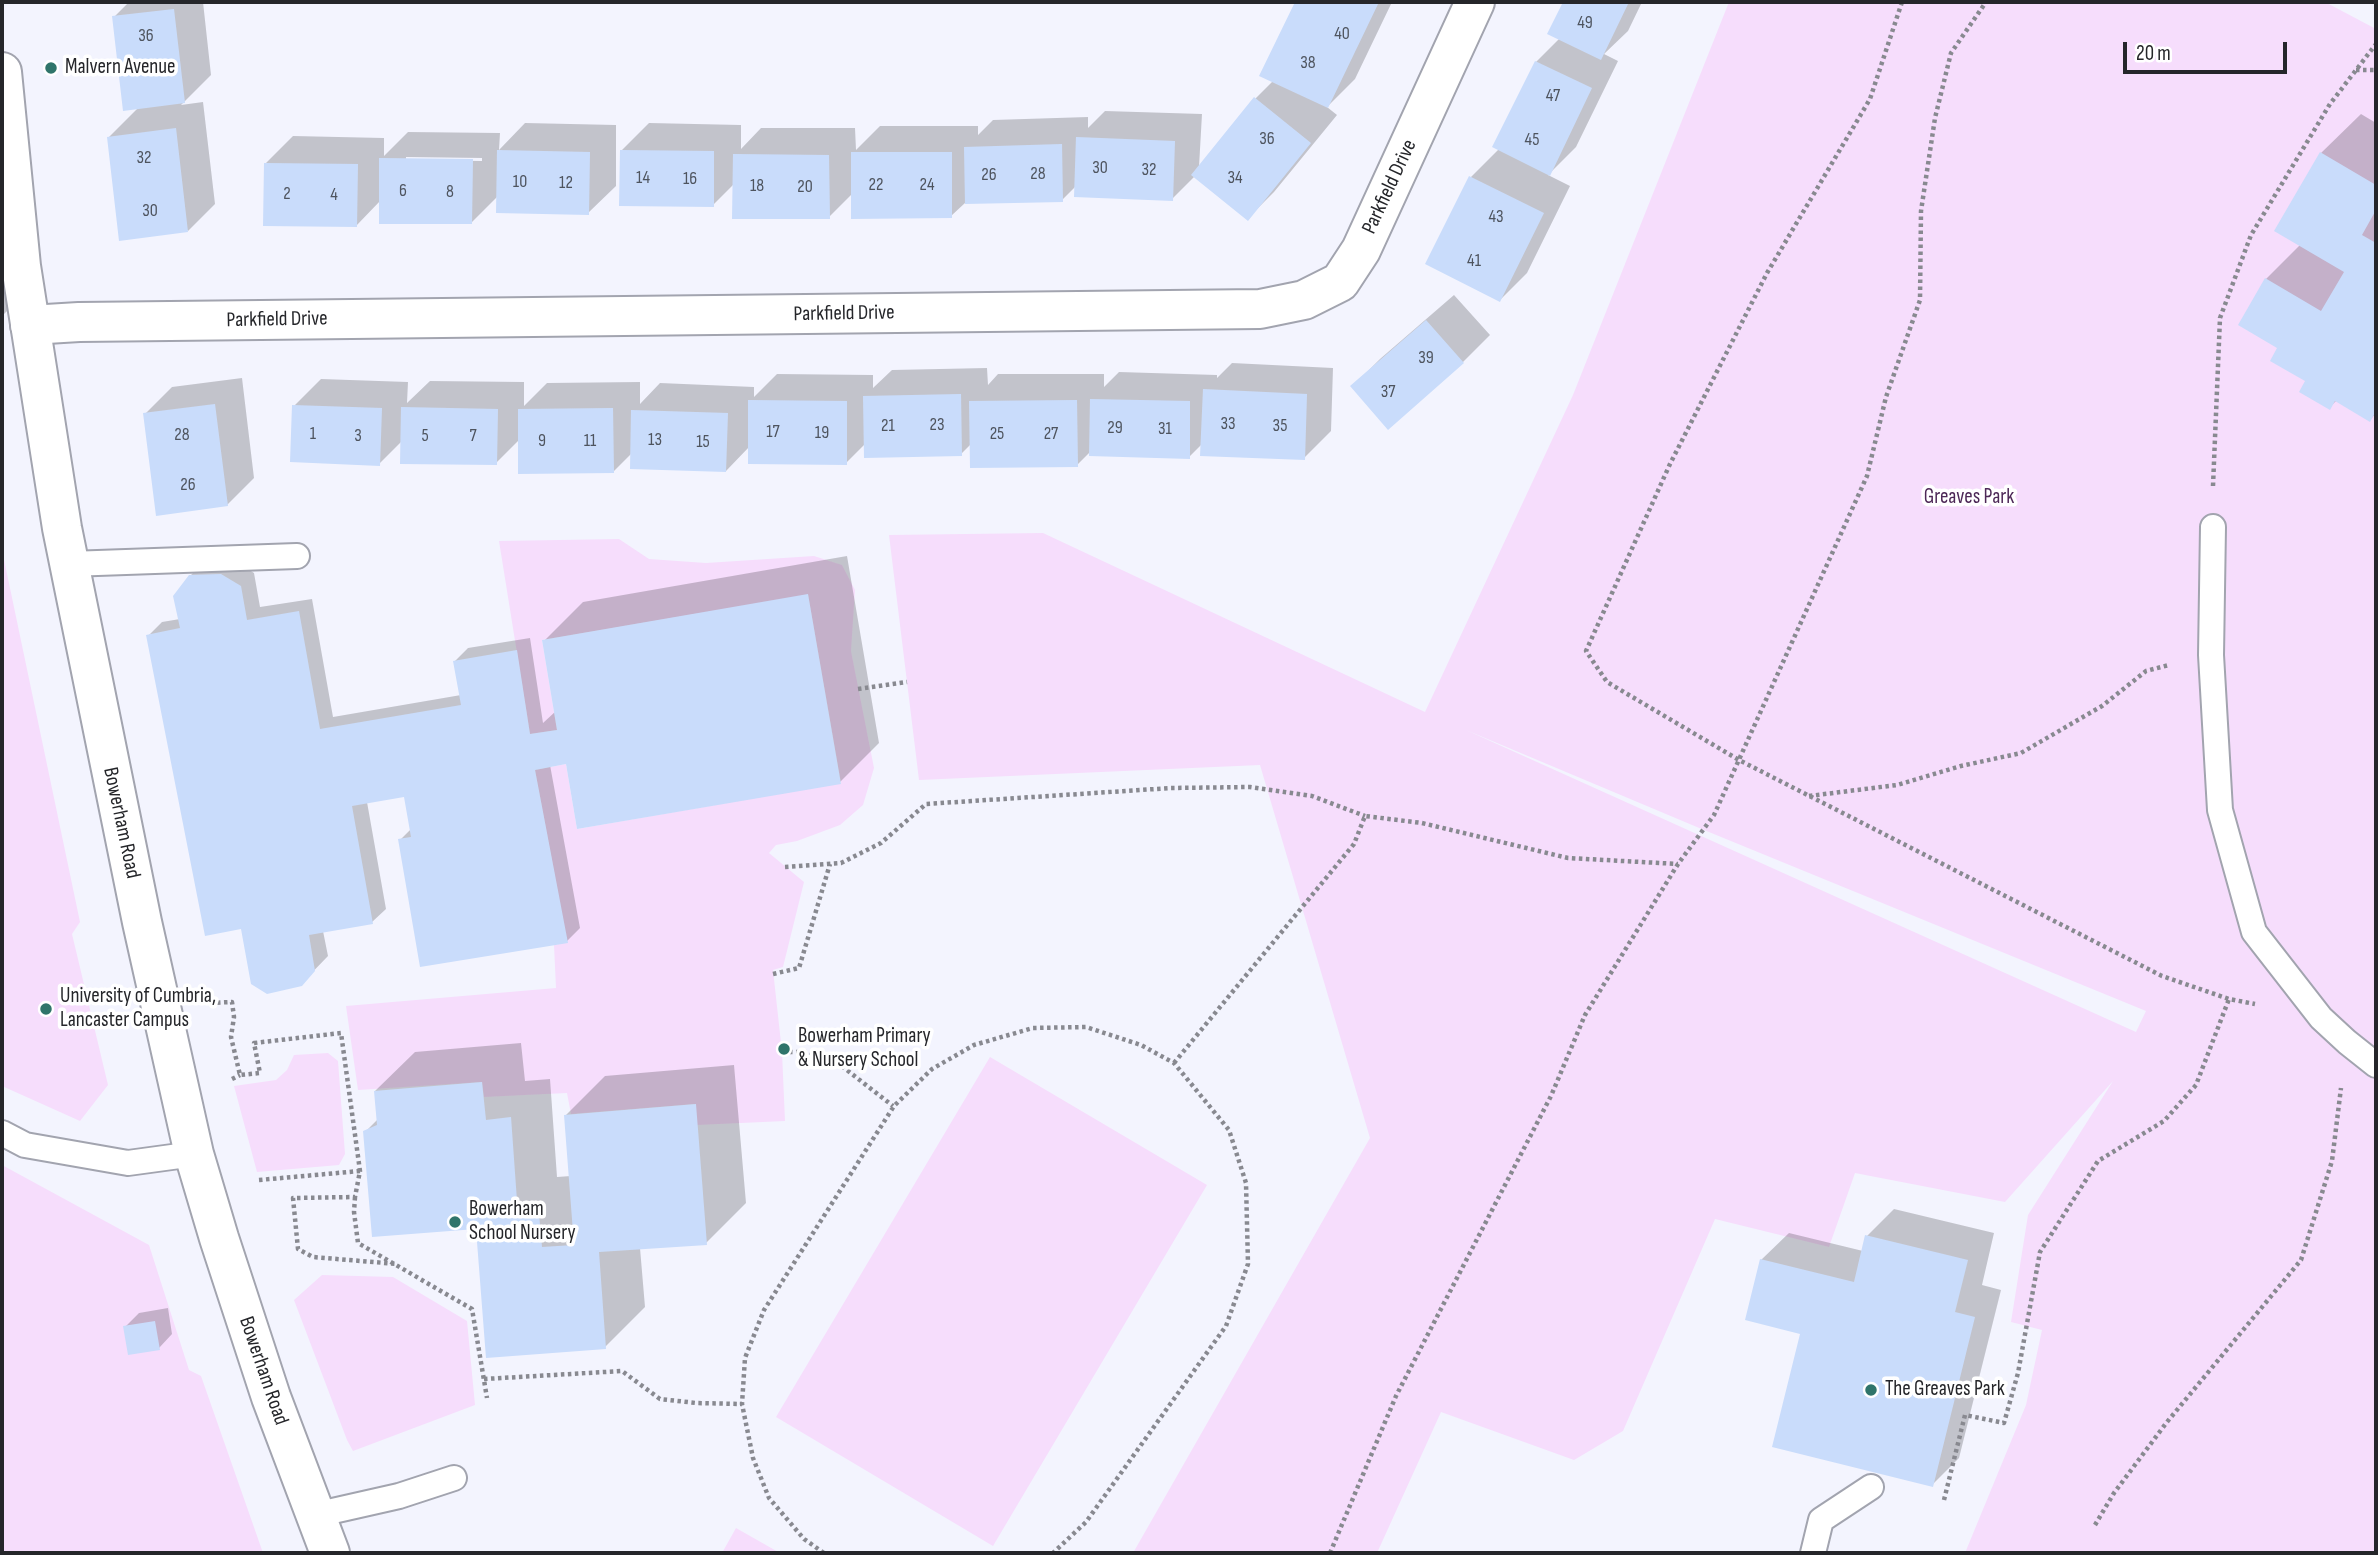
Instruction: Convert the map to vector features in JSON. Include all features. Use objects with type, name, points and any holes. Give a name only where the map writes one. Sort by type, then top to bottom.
[{"type":"street","name":"Parkfield Drive","points":[[30,325],[1259,309],[1304,300],[1340,282],[1361,250],[1475,2]]},
{"type":"street","name":"Bowerham Road","points":[[2,72],[21,266],[69,564],[139,908],[194,1154],[271,1397],[330,1553]]},
{"type":"lane","points":[[2213,527],[2211,655],[2220,810],[2255,932],[2321,1018],[2376,1065]]},
{"type":"lane","points":[[69,564],[297,556]]},
{"type":"lane","points":[[2,1133],[25,1145],[128,1163],[194,1154]]},
{"type":"lane","points":[[315,1515],[398,1496],[454,1478]]},
{"type":"lane","points":[[1813,1553],[1821,1520],[1871,1487]]},
{"type":"path","points":[[1902,2],[1870,99],[1761,285],[1670,464],[1586,651],[1607,682],[1739,760],[2162,976],[2229,999],[2321,1018]]},
{"type":"path","points":[[1331,1553],[1396,1396],[1550,1097],[1585,1015],[1678,864],[1714,815],[1867,477],[1886,397],[1920,300],[1921,211],[1935,118],[1951,53],[1986,2]]},
{"type":"path","points":[[2213,527],[2220,318],[2251,235],[2330,104],[2376,44]]},
{"type":"path","points":[[2356,70],[2376,70]]},
{"type":"path","points":[[1808,796],[1897,785],[1961,766],[2021,753],[2102,706],[2146,671],[2211,655]]},
{"type":"path","points":[[858,689],[907,682]]},
{"type":"path","points":[[785,867],[841,863],[881,843],[926,804],[1171,788],[1250,787],[1312,796],[1365,816],[1422,823],[1568,858],[1678,864]]},
{"type":"path","points":[[1174,1063],[1354,844],[1365,816]]},
{"type":"path","points":[[773,974],[799,968],[830,864]]},
{"type":"path","points":[[1944,1500],[1965,1415],[2004,1423],[2018,1373],[2040,1252],[2098,1161],[2164,1121],[2196,1085],[2229,999]]},
{"type":"path","points":[[209,1003],[232,1002],[234,1017],[231,1037],[240,1075]]},
{"type":"path","points":[[824,1553],[804,1539],[769,1498],[753,1458],[742,1404],[746,1358],[764,1310],[894,1106],[932,1069],[974,1045],[1033,1028],[1086,1027],[1141,1045],[1174,1063],[1229,1130],[1247,1183],[1248,1264],[1226,1326],[1086,1522],[1053,1553]]},
{"type":"path","points":[[232,1079],[240,1075],[260,1073],[254,1043],[341,1033],[360,1171],[354,1212],[358,1243],[472,1309],[487,1398]]},
{"type":"path","points":[[2095,1525],[2114,1493],[2167,1422],[2301,1260],[2332,1161],[2347,1042]]},
{"type":"path","points":[[782,1052],[809,1052],[834,1060],[894,1106]]},
{"type":"path","points":[[259,1180],[360,1171]]},
{"type":"path","points":[[355,1197],[293,1198],[298,1249],[313,1258],[397,1265]]},
{"type":"path","points":[[484,1379],[622,1371],[660,1399],[742,1404]]},
{"type":"green space","name":"Greaves Park","points":[[1729,2],[2325,2],[2376,29],[2376,1553],[1965,1553],[2026,1405],[2042,1330],[2011,1322],[2028,1215],[2113,1081],[2005,1202],[1855,1173],[1829,1247],[1715,1219],[1623,1431],[1574,1460],[1441,1412],[1377,1553],[1133,1553],[1370,1138],[1260,765],[919,780],[889,535],[1043,533],[1425,712],[1573,395]],"holes":[[[1466,730],[2146,1011],[2136,1032]]]},
{"type":"green space","points":[[619,539],[649,559],[706,563],[814,556],[842,565],[855,590],[851,651],[874,768],[863,805],[840,825],[797,841],[776,845],[769,853],[804,882],[783,967],[773,970],[782,1052],[785,1121],[697,1125],[695,1104],[571,1114],[567,1093],[484,1097],[482,1082],[358,1090],[346,1006],[556,988],[554,945],[567,942],[535,770],[566,764],[577,829],[841,783],[808,595],[542,640],[557,730],[530,734],[499,541]]},
{"type":"green space","points":[[2,550],[80,922],[72,934],[108,1085],[80,1121],[2,1086]]},
{"type":"green space","points":[[328,1053],[338,1061],[345,1154],[339,1165],[257,1172],[234,1086],[276,1080],[287,1070],[294,1055]]},
{"type":"green space","points":[[990,1057],[1207,1185],[993,1546],[776,1417]]},
{"type":"green space","name":"University of Cumbria, Lancaster Campus","points":[[2,1165],[149,1245],[189,1370],[201,1376],[263,1553],[2,1553]]},
{"type":"green space","points":[[322,1275],[393,1277],[467,1321],[475,1405],[353,1451],[294,1300]]},
{"type":"green space","points":[[736,1528],[780,1553],[722,1553]]},
{"type":"building","points":[[1295,2],[1379,2],[1328,108],[1259,76]]},
{"type":"building","points":[[1563,2],[1629,2],[1601,60],[1547,34]]},
{"type":"building","points":[[174,9],[185,103],[123,111],[112,16]]},
{"type":"building","points":[[1535,61],[1592,88],[1550,176],[1492,147]]},
{"type":"building","points":[[1254,97],[1311,143],[1248,221],[1191,175]]},
{"type":"building","points":[[176,128],[188,232],[119,241],[107,137]]},
{"type":"building","points":[[1076,137],[1175,141],[1173,201],[1074,197]]},
{"type":"building","points":[[1062,144],[1063,202],[965,204],[964,147]]},
{"type":"building","points":[[497,150],[590,152],[589,215],[496,213]]},
{"type":"building","points":[[620,150],[714,151],[714,207],[619,206]]},
{"type":"building","points":[[851,152],[952,152],[952,218],[851,219]]},
{"type":"building","points":[[2320,152],[2376,185],[2376,210],[2362,235],[2376,243],[2376,411],[2370,422],[2335,401],[2330,410],[2299,392],[2305,381],[2270,361],[2277,348],[2238,325],[2265,278],[2321,311],[2344,272],[2274,231]]},
{"type":"building","points":[[733,154],[829,155],[830,219],[732,219]]},
{"type":"building","points":[[379,158],[473,159],[472,224],[379,224]]},
{"type":"building","points":[[264,163],[358,164],[357,227],[263,226]]},
{"type":"building","points":[[1469,176],[1544,213],[1500,302],[1425,264]]},
{"type":"building","points":[[1426,320],[1464,363],[1388,430],[1350,386]]},
{"type":"building","points":[[1203,389],[1307,394],[1305,460],[1200,456]]},
{"type":"building","points":[[961,394],[962,456],[864,458],[863,396]]},
{"type":"building","points":[[1090,399],[1190,401],[1190,459],[1089,456]]},
{"type":"building","points":[[748,400],[847,401],[847,465],[748,464]]},
{"type":"building","points":[[1077,400],[1078,467],[970,468],[969,401]]},
{"type":"building","points":[[215,404],[228,506],[156,516],[143,413]]},
{"type":"building","points":[[292,405],[382,408],[380,466],[290,462]]},
{"type":"building","points":[[401,407],[498,409],[497,465],[400,464]]},
{"type":"building","points":[[613,408],[614,473],[518,474],[518,409]]},
{"type":"building","points":[[631,410],[728,413],[726,472],[630,469]]},
{"type":"building","points":[[221,574],[241,586],[247,620],[299,611],[320,729],[461,705],[453,661],[517,650],[530,734],[557,730],[542,640],[808,594],[841,784],[577,829],[566,764],[535,770],[568,943],[420,967],[398,839],[411,837],[404,797],[352,806],[373,924],[309,935],[315,971],[302,986],[267,994],[251,984],[241,929],[205,936],[146,635],[180,628],[173,596],[189,575]]},
{"type":"building","name":"Bowerham School Nursery","points":[[482,1082],[486,1120],[511,1117],[518,1215],[539,1214],[542,1247],[574,1245],[564,1115],[696,1104],[707,1245],[599,1252],[606,1349],[486,1358],[476,1229],[372,1237],[363,1131],[377,1125],[374,1091]]},
{"type":"building","name":"The Greaves Park","points":[[1865,1235],[1968,1260],[1955,1312],[1975,1317],[1933,1487],[1772,1447],[1800,1334],[1745,1320],[1760,1259],[1854,1282]]},
{"type":"building","points":[[155,1321],[160,1350],[128,1355],[123,1326]]},
{"type":"place","name":"Malvern Avenue","points":[[51,68]]},
{"type":"place","name":"University of Cumbria, Lancaster Campus","points":[[46,1009]]},
{"type":"place","name":"Bowerham Primary & Nursery School","points":[[784,1049]]},
{"type":"place","name":"Bowerham School Nursery","points":[[455,1222]]},
{"type":"place","name":"The Greaves Park","points":[[1871,1390]]}]
